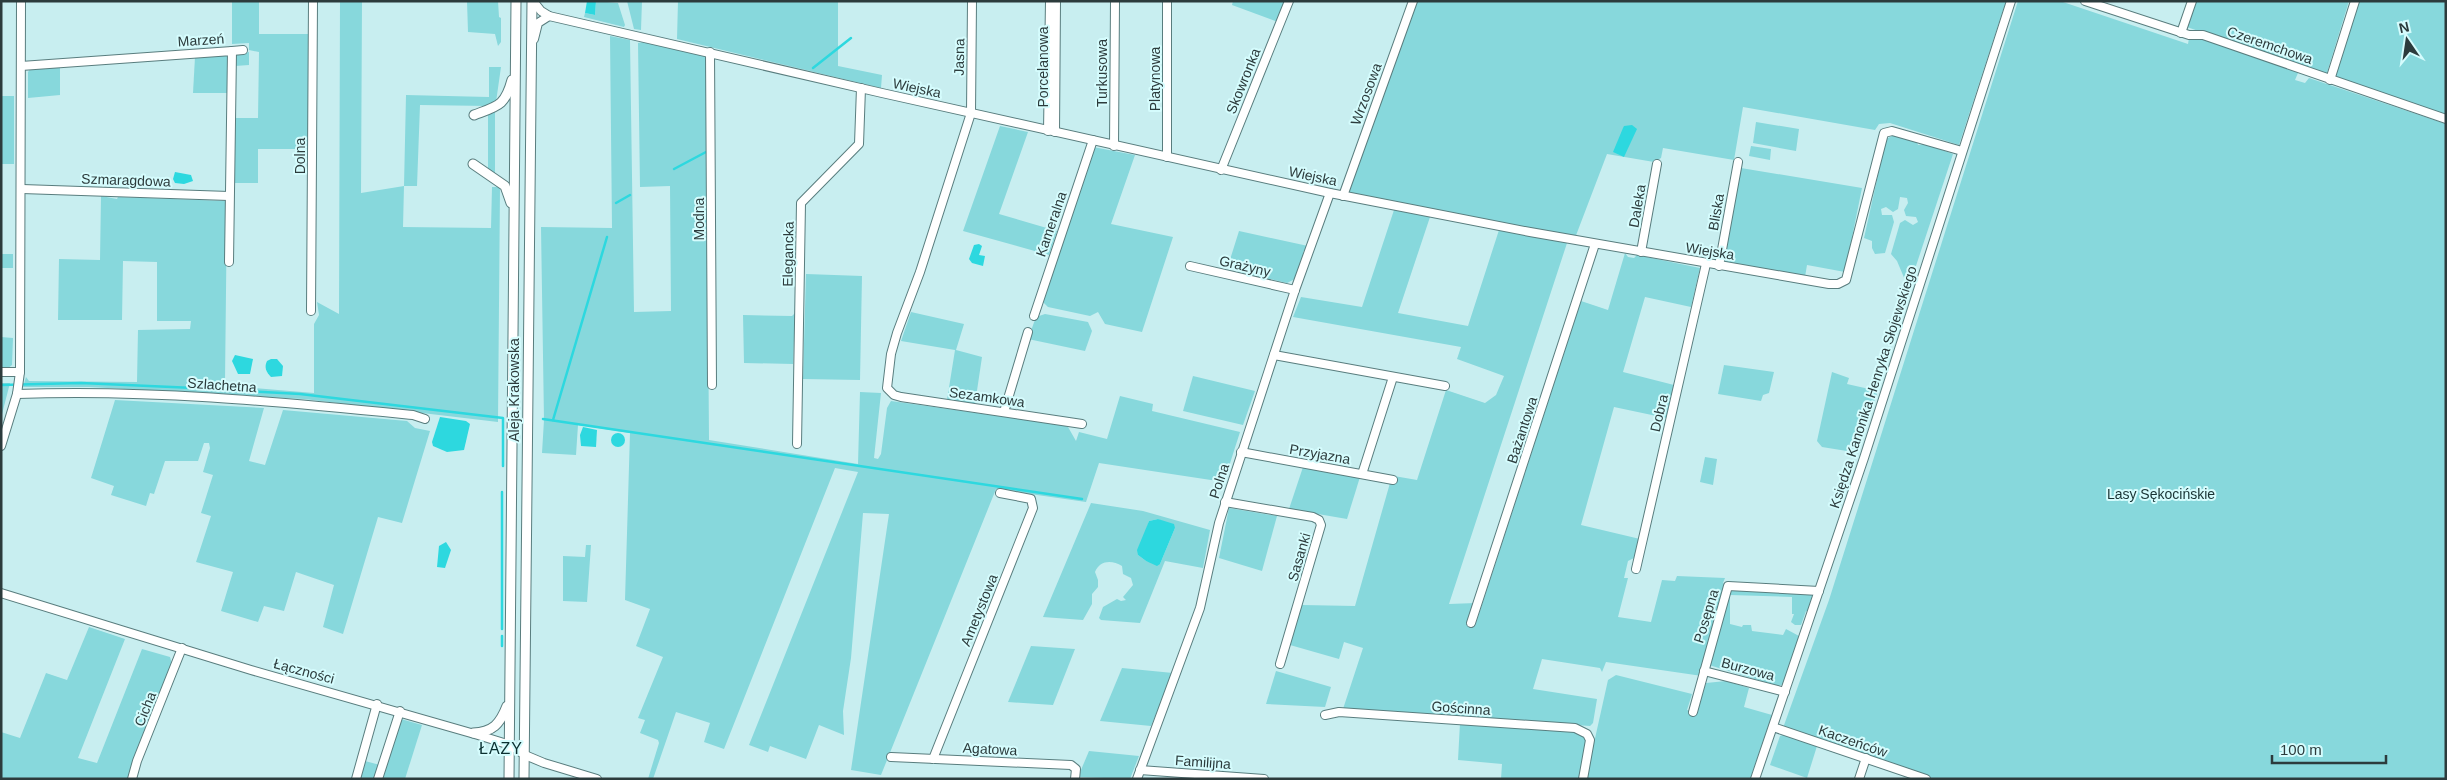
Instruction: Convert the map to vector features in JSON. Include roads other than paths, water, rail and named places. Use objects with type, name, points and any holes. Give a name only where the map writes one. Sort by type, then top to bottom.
[{"type":"main road","name":"Aleja Krakowska","points":[[509,779],[516,1]]},
{"type":"main road","name":"Aleja Krakowska","points":[[524,779],[526,755],[532,1]]},
{"type":"main road","points":[[474,115],[503,103],[508,96],[516,68]]},
{"type":"main road","points":[[473,164],[505,186],[514,216]]},
{"type":"main road","points":[[472,734],[485,732],[496,726],[501,721],[510,701]]},
{"type":"street","points":[[1,446],[18,387],[20,372],[22,1]]},
{"type":"street","name":"Dolna","points":[[312,311],[313,1]]},
{"type":"street","points":[[531,58],[538,23],[549,16],[541,11],[532,1]]},
{"type":"street","name":"Jasna","points":[[890,392],[887,384],[891,354],[971,113],[972,1]]},
{"type":"street","points":[[1050,1],[1052,131]]},
{"type":"street","name":"Porcelanowa","points":[[1052,131],[1056,1]]},
{"type":"street","name":"Turkusowa","points":[[1114,146],[1115,1]]},
{"type":"street","name":"Platynowa","points":[[1167,157],[1168,1]]},
{"type":"street","name":"Skowronka","points":[[1221,170],[1289,1]]},
{"type":"street","name":"Wrzosowa","points":[[1343,196],[1413,1]]},
{"type":"street","name":"Księdza Kanonika Henryka Słojewskiego","points":[[1755,779],[1819,591],[2011,1]]},
{"type":"street","name":"Czeremchowa","points":[[2085,1],[2192,36],[2203,35],[2446,119]]},
{"type":"street","points":[[2182,33],[2192,1]]},
{"type":"street","points":[[2330,80],[2355,1]]},
{"type":"street","name":"Wiejska","points":[[549,16],[1114,146],[1343,196],[1595,244],[1829,284],[1844,282],[1857,244],[1884,133],[1892,130],[1962,151]]},
{"type":"street","points":[[232,50],[243,50]]},
{"type":"street","name":"Marzeń","points":[[21,66],[232,50],[229,262]]},
{"type":"street","name":"Modna","points":[[710,52],[712,385]]},
{"type":"street","name":"Elegancka","points":[[797,444],[801,203],[859,144],[861,88]]},
{"type":"street","name":"Kameralna","points":[[1034,316],[1093,140]]},
{"type":"street","name":"Bliska","points":[[1720,266],[1738,162]]},
{"type":"street","name":"Daleka","points":[[1641,252],[1656,164]]},
{"type":"street","name":"Szmaragdowa","points":[[22,189],[229,196]]},
{"type":"street","name":"Polna","points":[[1137,779],[1200,608],[1225,502],[1295,290],[1330,193]]},
{"type":"street","name":"Bażantowa","points":[[1471,623],[1595,244]]},
{"type":"street","name":"Dobra","points":[[1636,569],[1706,264]]},
{"type":"street","name":"Grażyny","points":[[1190,266],[1295,290]]},
{"type":"street","points":[[1004,412],[1028,332]]},
{"type":"street","points":[[1274,354],[1445,386]]},
{"type":"street","points":[[1,372],[20,372]]},
{"type":"street","name":"Przyjazna","points":[[1363,471],[1393,377]]},
{"type":"street","name":"Szlachetna","points":[[18,387],[198,395],[413,415],[425,419]]},
{"type":"street","name":"Sezamkowa","points":[[890,392],[901,398],[1082,424]]},
{"type":"street","name":"Przyjazna","points":[[1241,452],[1393,480]]},
{"type":"street","name":"Ametystowa","points":[[933,759],[1033,508],[1030,499],[1000,494]]},
{"type":"street","name":"Sasanki","points":[[1225,502],[1313,517],[1319,520],[1321,525],[1280,664]]},
{"type":"street","name":"Posępna","points":[[1693,712],[1728,586],[1819,591]]},
{"type":"street","name":"Łączności","points":[[1,593],[510,745],[526,755],[597,779]]},
{"type":"street","name":"Cicha","points":[[132,779],[137,761],[182,648]]},
{"type":"street","name":"Burzowa","points":[[1704,671],[1785,692]]},
{"type":"street","points":[[356,779],[377,704]]},
{"type":"street","points":[[378,779],[400,711]]},
{"type":"street","name":"Gościnna","points":[[1325,715],[1339,712],[1575,728],[1587,734],[1590,740],[1583,779]]},
{"type":"street","name":"Kaczeńców","points":[[1773,727],[1926,779]]},
{"type":"street","name":"Agatowa","points":[[891,757],[1071,765],[1076,769],[1075,779]]},
{"type":"street","points":[[1859,779],[1866,758]]},
{"type":"street","name":"Familijna","points":[[1140,770],[1264,779]]},
{"type":"waterway","points":[[813,68],[851,38]]},
{"type":"waterway","points":[[674,169],[706,152]]},
{"type":"waterway","points":[[616,203],[630,195]]},
{"type":"waterway","points":[[553,420],[607,237]]},
{"type":"waterway","points":[[1,385],[81,383],[217,389]]},
{"type":"waterway","points":[[228,390],[300,394],[503,418],[503,466]]},
{"type":"waterway","points":[[543,419],[1082,499]]},
{"type":"waterway","points":[[502,492],[502,629]]},
{"type":"waterway","points":[[502,636],[502,646]]},
{"type":"district","name":"ŁAZY","points":[[501,748]]},
{"type":"park label","name":"Lasy Sękocińskie","points":[[2161,494]]}]
